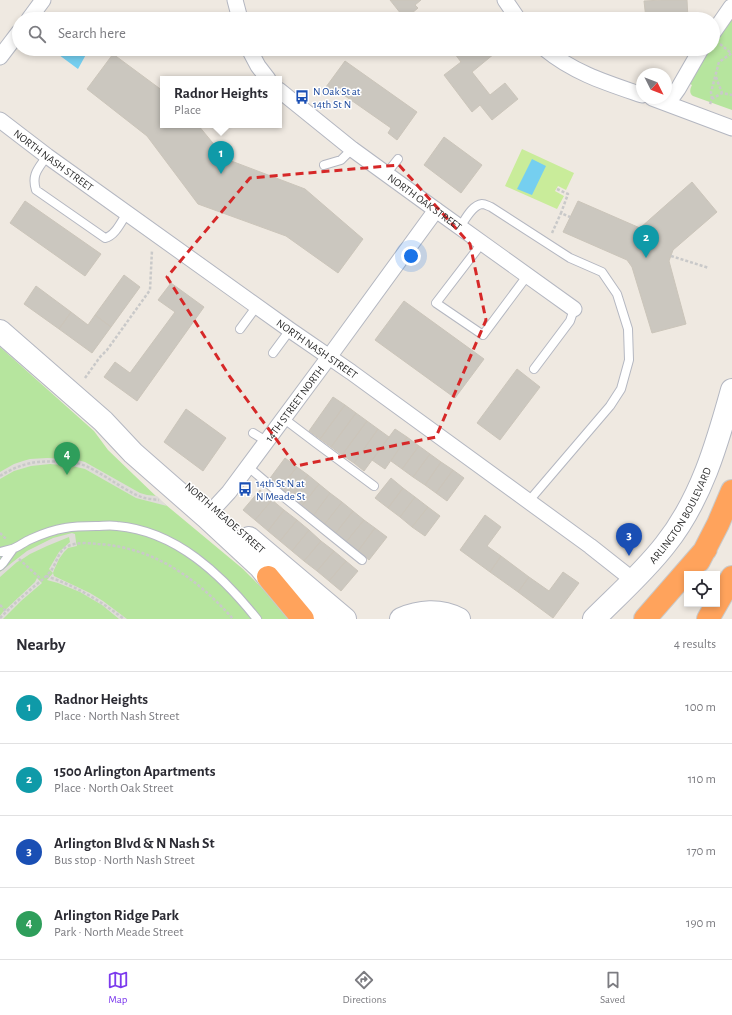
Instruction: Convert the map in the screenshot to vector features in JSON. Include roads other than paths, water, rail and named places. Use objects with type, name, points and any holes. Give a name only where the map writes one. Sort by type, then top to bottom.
[{"type":"highway","points":[[694,571],[718,524],[732,491]]},
{"type":"highway","points":[[645,619],[706,549]]},
{"type":"highway","points":[[268,577],[303,619]]},
{"type":"highway","points":[[708,619],[732,577]]},
{"type":"highway","points":[[665,619],[684,588]]},
{"type":"street","points":[[34,12],[43,0]]},
{"type":"street","points":[[235,0],[238,12]]},
{"type":"street","points":[[505,0],[513,12]]},
{"type":"street","points":[[720,23],[731,7]]},
{"type":"street","points":[[0,57],[12,41]]},
{"type":"street","points":[[253,56],[266,76]]},
{"type":"street","points":[[554,56],[580,72],[636,93]]},
{"type":"street","points":[[672,98],[697,56]]},
{"type":"street","name":"NORTH OAK STREET","points":[[282,92],[386,174],[574,309]]},
{"type":"street","points":[[668,104],[732,128]]},
{"type":"street","name":"NORTH NASH STREET","points":[[0,120],[47,156],[329,357],[590,546],[633,580]]},
{"type":"street","name":"14TH STREET NORTH","points":[[210,512],[224,497],[329,357],[436,210]]},
{"type":"street","name":"NORTH MEADE STREET","points":[[0,331],[103,421],[133,453],[269,555],[345,619]]},
{"type":"street","name":"ARLINGTON BOULEVARD","points":[[594,619],[666,545],[687,513],[716,444],[732,390]]},
{"type":"street","name":"NORTH MEADE STREET","points":[[210,512],[268,577],[317,619]]},
{"type":"street","points":[[401,619],[418,613],[429,612],[445,614],[459,619]]},
{"type":"lane","points":[[324,165],[341,160],[352,148]]},
{"type":"lane","points":[[47,156],[34,176],[36,190],[99,235],[105,238],[109,237],[127,213]]},
{"type":"lane","points":[[386,174],[398,159]]},
{"type":"lane","points":[[460,227],[473,209],[483,204],[570,258],[602,272],[617,294],[628,329],[630,360],[621,389],[610,406],[528,502]]},
{"type":"lane","points":[[482,243],[436,303],[483,335],[527,276]]},
{"type":"lane","points":[[240,329],[257,306]]},
{"type":"lane","points":[[534,369],[570,321],[574,309]]},
{"type":"lane","points":[[273,353],[290,330]]},
{"type":"lane","points":[[283,418],[374,486]]},
{"type":"lane","points":[[253,433],[266,441]]},
{"type":"lane","points":[[247,466],[362,560]]},
{"type":"lane","points":[[0,552],[13,549],[22,543],[39,536],[72,526],[118,526],[145,532],[181,547],[202,561],[223,580],[257,619]]},
{"type":"lane","points":[[0,566],[13,549]]},
{"type":"water","points":[[60,56],[85,56],[78,69]]},
{"type":"water","points":[[532,159],[546,166],[532,195],[517,189]]},
{"type":"place","name":"N Oak St at 14th St N","points":[[302,97]]},
{"type":"place","name":"Radnor Heights","points":[[221,174]]},
{"type":"place","name":"1500 Arlington Apartments","points":[[646,258]]},
{"type":"place","name":"Arlington Ridge Park","points":[[67,475]]},
{"type":"place","name":"14th St N at N Meade St","points":[[245,489]]},
{"type":"place","name":"Arlington Blvd & N Nash St","points":[[629,556]]}]
